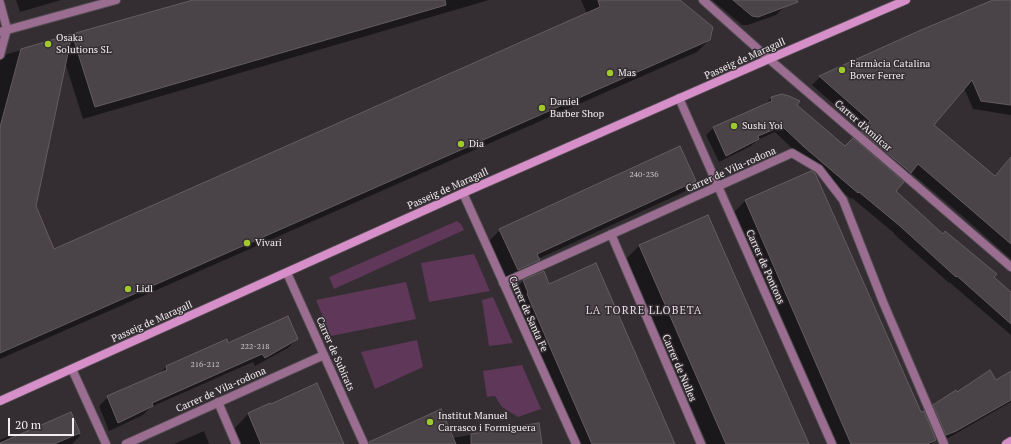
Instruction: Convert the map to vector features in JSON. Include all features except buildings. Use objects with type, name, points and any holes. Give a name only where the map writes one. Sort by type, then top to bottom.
[{"type":"street","points":[[3,31],[116,0]]},
{"type":"street","name":"Carrer d'Amílcar","points":[[703,0],[1011,267]]},
{"type":"street","name":"Passeig de Maragall","points":[[0,402],[463,193],[906,0]]},
{"type":"street","points":[[0,3],[3,31],[0,55]]},
{"type":"street","name":"Carrer de Pontons","points":[[679,98],[832,444]]},
{"type":"street","name":"Carrer de Vila-rodona","points":[[504,283],[792,153],[819,169],[843,200],[944,444]]},
{"type":"street","name":"Carrer de Santa Fe","points":[[463,193],[576,444]]},
{"type":"street","name":"Carrer de Nulles","points":[[611,234],[701,444]]},
{"type":"street","name":"Carrer de Subirats","points":[[287,273],[364,444]]},
{"type":"street","name":"Carrer de Vila-rodona","points":[[126,444],[324,355]]},
{"type":"street","points":[[72,369],[106,444]]},
{"type":"street","points":[[218,402],[236,444]]},
{"type":"street","points":[[1006,444],[1011,440]]},
{"type":"shaded area","points":[[457,221],[461,224],[464,230],[334,289],[329,277]]},
{"type":"shaded area","points":[[474,254],[490,291],[429,302],[421,263]]},
{"type":"shaded area","points":[[406,282],[416,319],[331,336],[316,300]]},
{"type":"shaded area","points":[[493,297],[513,343],[489,346],[482,300]]},
{"type":"shaded area","points":[[417,340],[423,367],[375,389],[361,352]]},
{"type":"shaded area","points":[[522,365],[541,409],[518,417],[502,407],[495,396],[487,397],[483,371]]},
{"type":"place","name":"Osaka Solutions SL","points":[[48,44]]},
{"type":"place","name":"Farmàcia Catalina Bover Ferrer","points":[[842,70]]},
{"type":"place","name":"Mas","points":[[610,73]]},
{"type":"place","name":"Daniel Barber Shop","points":[[542,108]]},
{"type":"place","name":"Sushi Yoi","points":[[734,126]]},
{"type":"place","name":"Dia","points":[[461,144]]},
{"type":"place","name":"Vivari","points":[[247,243]]},
{"type":"place","name":"Lidl","points":[[128,289]]},
{"type":"place","name":"Institut Manuel Carrasco i Formiguera","points":[[430,422]]},
{"type":"district","name":"LA TORRE LLOBETA","points":[[644,311]]}]
